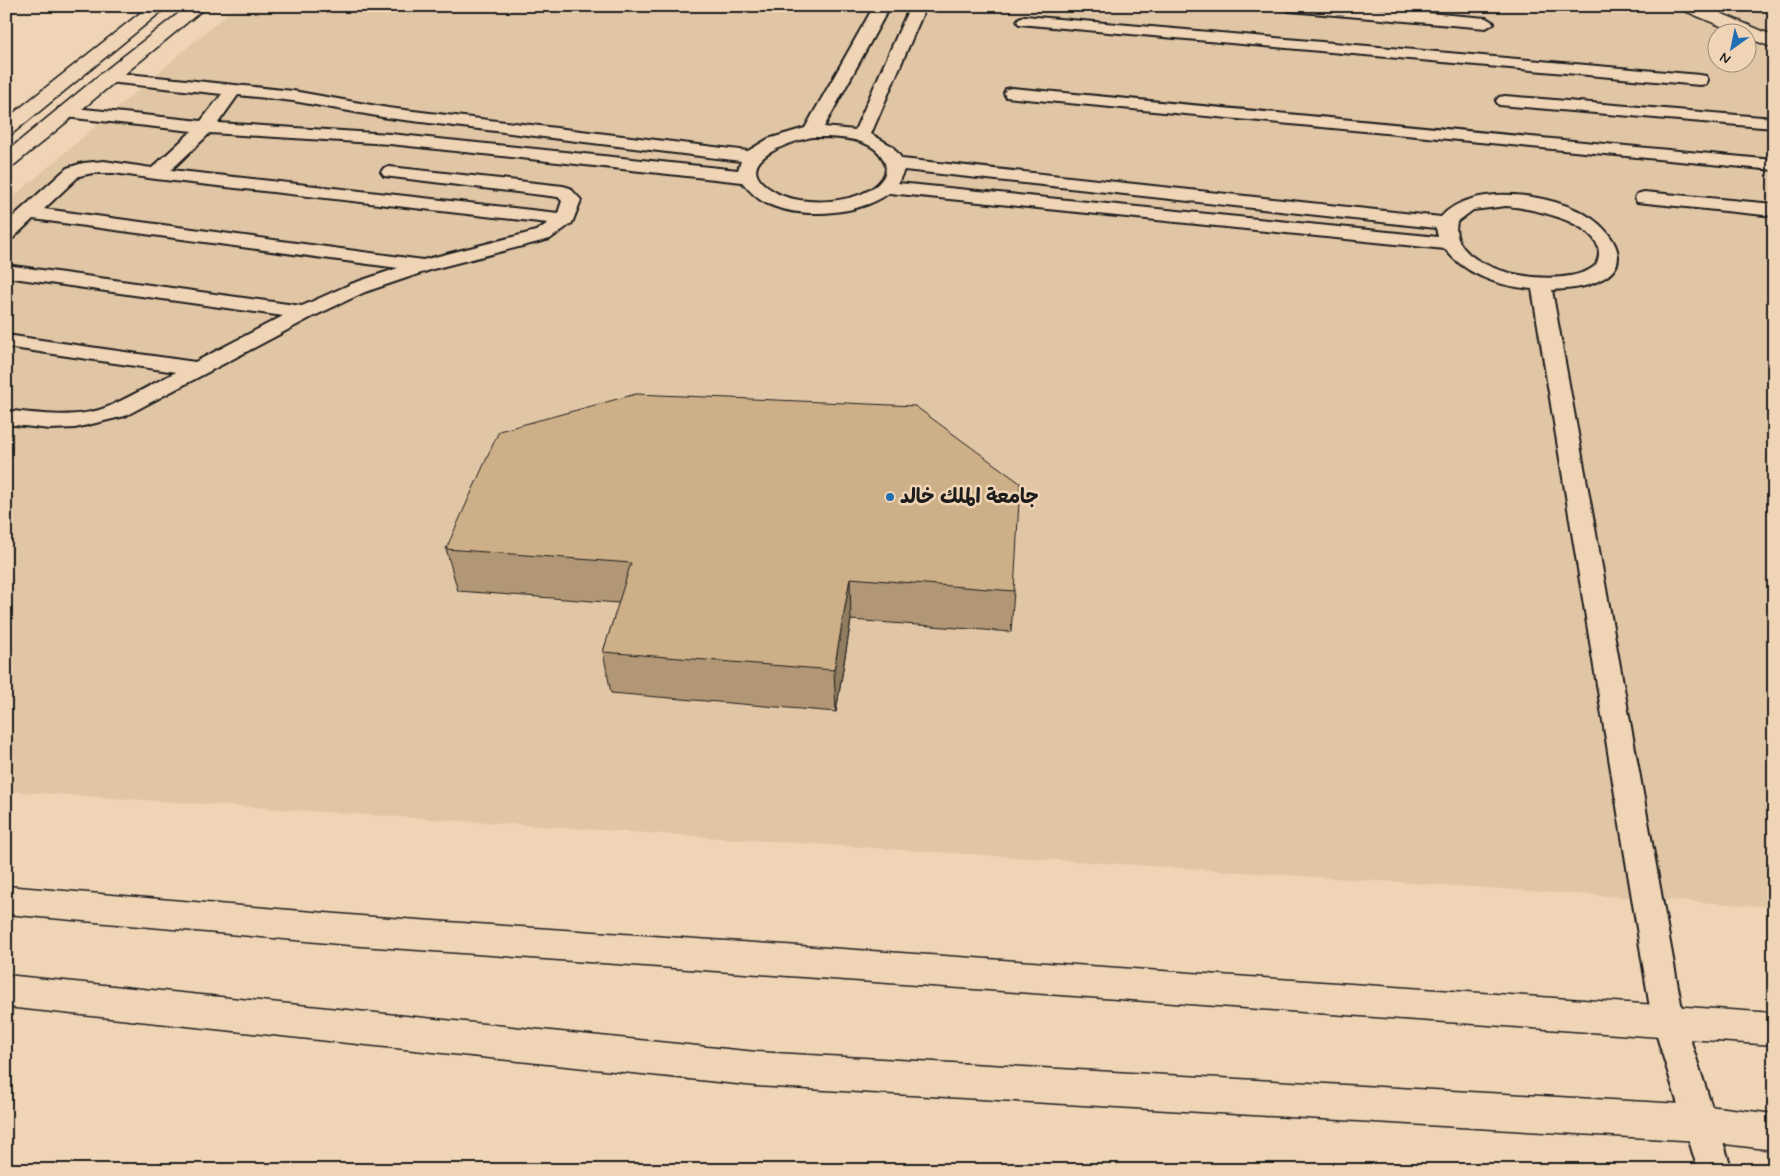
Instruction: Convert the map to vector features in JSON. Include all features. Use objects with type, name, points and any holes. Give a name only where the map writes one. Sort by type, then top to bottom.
[{"type":"main road","points":[[6,129],[160,6]]},
{"type":"main road","points":[[6,162],[108,77],[198,6]]},
{"type":"main road","points":[[1688,6],[1774,43]]},
{"type":"main road","points":[[6,900],[371,932],[1668,1020],[1774,1029]]},
{"type":"main road","points":[[6,991],[756,1069],[1700,1122],[1774,1132]]},
{"type":"lane","points":[[812,132],[882,6]]},
{"type":"lane","points":[[861,137],[918,6]]},
{"type":"lane","points":[[1289,6],[1486,23]]},
{"type":"lane","points":[[1025,21],[1700,80]]},
{"type":"lane","points":[[108,77],[293,96],[388,113],[752,157]]},
{"type":"lane","points":[[156,174],[206,127],[234,90]]},
{"type":"lane","points":[[1012,93],[1774,165]]},
{"type":"lane","points":[[1505,101],[1774,123]]},
{"type":"lane","points":[[65,112],[206,127],[390,139],[749,177]]},
{"type":"lane","points":[[812,132],[829,132],[861,137],[877,144],[889,153],[895,164],[894,176],[886,187],[870,197],[848,204],[822,207],[797,205],[774,199],[758,189],[749,177],[748,167],[752,157],[762,148],[776,140],[812,132]]},
{"type":"lane","points":[[895,164],[1447,223]]},
{"type":"lane","points":[[6,234],[31,213],[73,172],[100,166],[156,174],[565,219]]},
{"type":"lane","points":[[6,417],[69,423],[90,420],[117,411],[195,368],[358,288],[426,265],[544,235],[565,219],[572,200],[563,192],[390,172]]},
{"type":"lane","points":[[886,187],[1450,244]]},
{"type":"lane","points":[[1644,198],[1774,210]]},
{"type":"lane","points":[[1486,201],[1529,202],[1568,213],[1598,232],[1606,244],[1610,255],[1606,266],[1597,274],[1582,281],[1541,285],[1512,280],[1485,271],[1463,258],[1450,244],[1446,233],[1447,223],[1454,213],[1468,206],[1486,201]]},
{"type":"lane","points":[[31,213],[426,265]]},
{"type":"lane","points":[[6,271],[304,313]]},
{"type":"lane","points":[[1541,285],[1668,1020],[1715,1170]]},
{"type":"lane","points":[[6,341],[195,368]]},
{"type":"shaded area","name":"جامعة الملك خالد","points":[[236,6],[1774,6],[1774,907],[6,791],[6,203]]},
{"type":"building","points":[[636,394],[915,406],[1020,483],[1014,591],[850,578],[834,670],[603,652],[631,563],[446,549],[499,431]]},
{"type":"place","name":"جامعة الملك خالد","points":[[890,497]]}]
